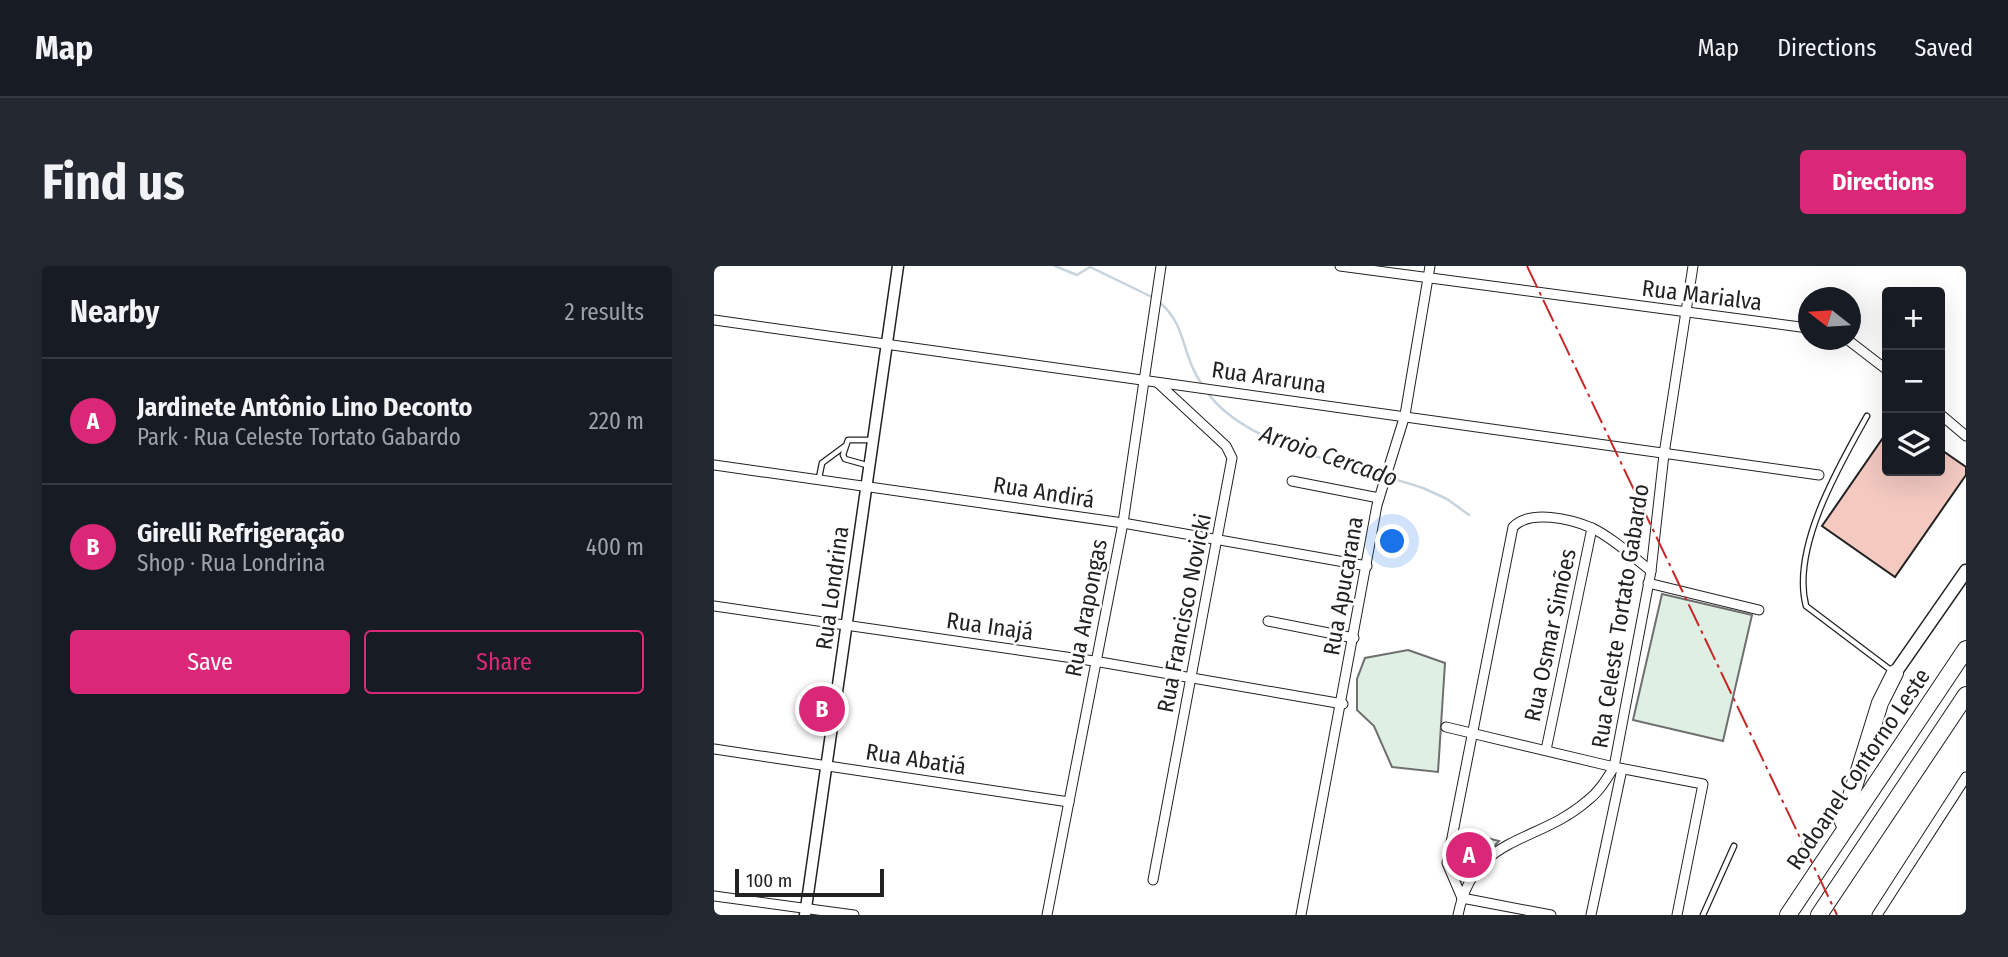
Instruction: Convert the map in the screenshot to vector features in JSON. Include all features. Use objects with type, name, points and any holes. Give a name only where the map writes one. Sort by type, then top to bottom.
[{"type":"highway","name":"Rodoanel Contorno Leste","points":[[1788,915],[1966,649]]},
{"type":"highway","points":[[1839,836],[1880,702],[1895,673]]},
{"type":"highway","name":"Rodoanel Contorno Leste","points":[[1819,915],[1966,695]]},
{"type":"main road","points":[[1895,673],[1966,571]]},
{"type":"street","name":"Rua Londrina","points":[[806,912],[898,266]]},
{"type":"street","name":"Rua Arapongas","points":[[1047,915],[1094,661],[1123,523],[1161,266]]},
{"type":"street","name":"Rua Marialva","points":[[1340,266],[1798,326]]},
{"type":"street","name":"Rua Apucarana","points":[[1301,915],[1343,704],[1379,498],[1391,468],[1405,415],[1430,266]]},
{"type":"street","name":"Rua Celeste Tortato Gabardo","points":[[1458,915],[1471,877],[1486,858],[1586,803],[1618,768],[1651,570],[1664,454],[1693,266]]},
{"type":"street","name":"Rua Araruna","points":[[714,320],[1819,475]]},
{"type":"street","points":[[1861,350],[1882,366]]},
{"type":"street","name":"Rua Francisco Novicki","points":[[1153,880],[1232,458],[1226,446],[1158,383]]},
{"type":"street","points":[[1945,418],[1966,436]]},
{"type":"street","name":"Rua Andirá","points":[[714,465],[1123,523],[1367,566]]},
{"type":"street","points":[[1292,481],[1379,498]]},
{"type":"street","points":[[1551,915],[1462,898],[1447,863],[1513,527],[1519,520],[1548,517],[1592,528],[1651,570]]},
{"type":"street","name":"Rua Osmar Simões","points":[[1546,750],[1592,528]]},
{"type":"street","points":[[1648,583],[1759,610]]},
{"type":"street","name":"Rua Inajá","points":[[714,606],[1094,661],[1343,704]]},
{"type":"street","points":[[1268,621],[1354,638]]},
{"type":"street","points":[[1446,727],[1618,768],[1703,784],[1677,915]]},
{"type":"street","name":"Rua Abatiá","points":[[714,749],[1069,802]]},
{"type":"street","points":[[1591,915],[1618,768]]},
{"type":"street","points":[[1877,915],[1966,776]]},
{"type":"street","points":[[714,896],[806,912],[854,915]]},
{"type":"lane","points":[[1867,416],[1813,528],[1801,589],[1805,606],[1895,673]]},
{"type":"lane","points":[[819,478],[822,463],[852,439],[874,440]]},
{"type":"lane","points":[[845,446],[845,459],[870,466]]},
{"type":"lane","points":[[1703,915],[1734,846]]},
{"type":"green space","points":[[1662,594],[1752,615],[1723,741],[1633,720]]},
{"type":"green space","points":[[1408,650],[1445,663],[1438,772],[1392,767],[1374,726],[1357,710],[1357,679],[1365,658]]},
{"type":"green space","points":[[1460,831],[1499,841],[1461,881],[1454,852]]},
{"type":"building","points":[[1882,439],[1882,476],[1945,476],[1945,452],[1966,467],[1966,475],[1895,577],[1822,526]]},
{"type":"waterway","name":"Arroio Cercado","points":[[1055,266],[1077,275],[1090,267],[1154,298]]},
{"type":"waterway","name":"Arroio Cercado","points":[[1159,302],[1175,320],[1196,375],[1203,386]]},
{"type":"waterway","name":"Arroio Cercado","points":[[1207,392],[1225,411],[1248,428],[1306,453],[1423,488],[1447,499],[1469,515]]},
{"type":"power","points":[[1527,266],[1837,915]]},
{"type":"place","name":"Girelli Refrigeração","points":[[822,709]]},
{"type":"place","name":"Jardinete Antônio Lino Deconto","points":[[1469,855]]}]
